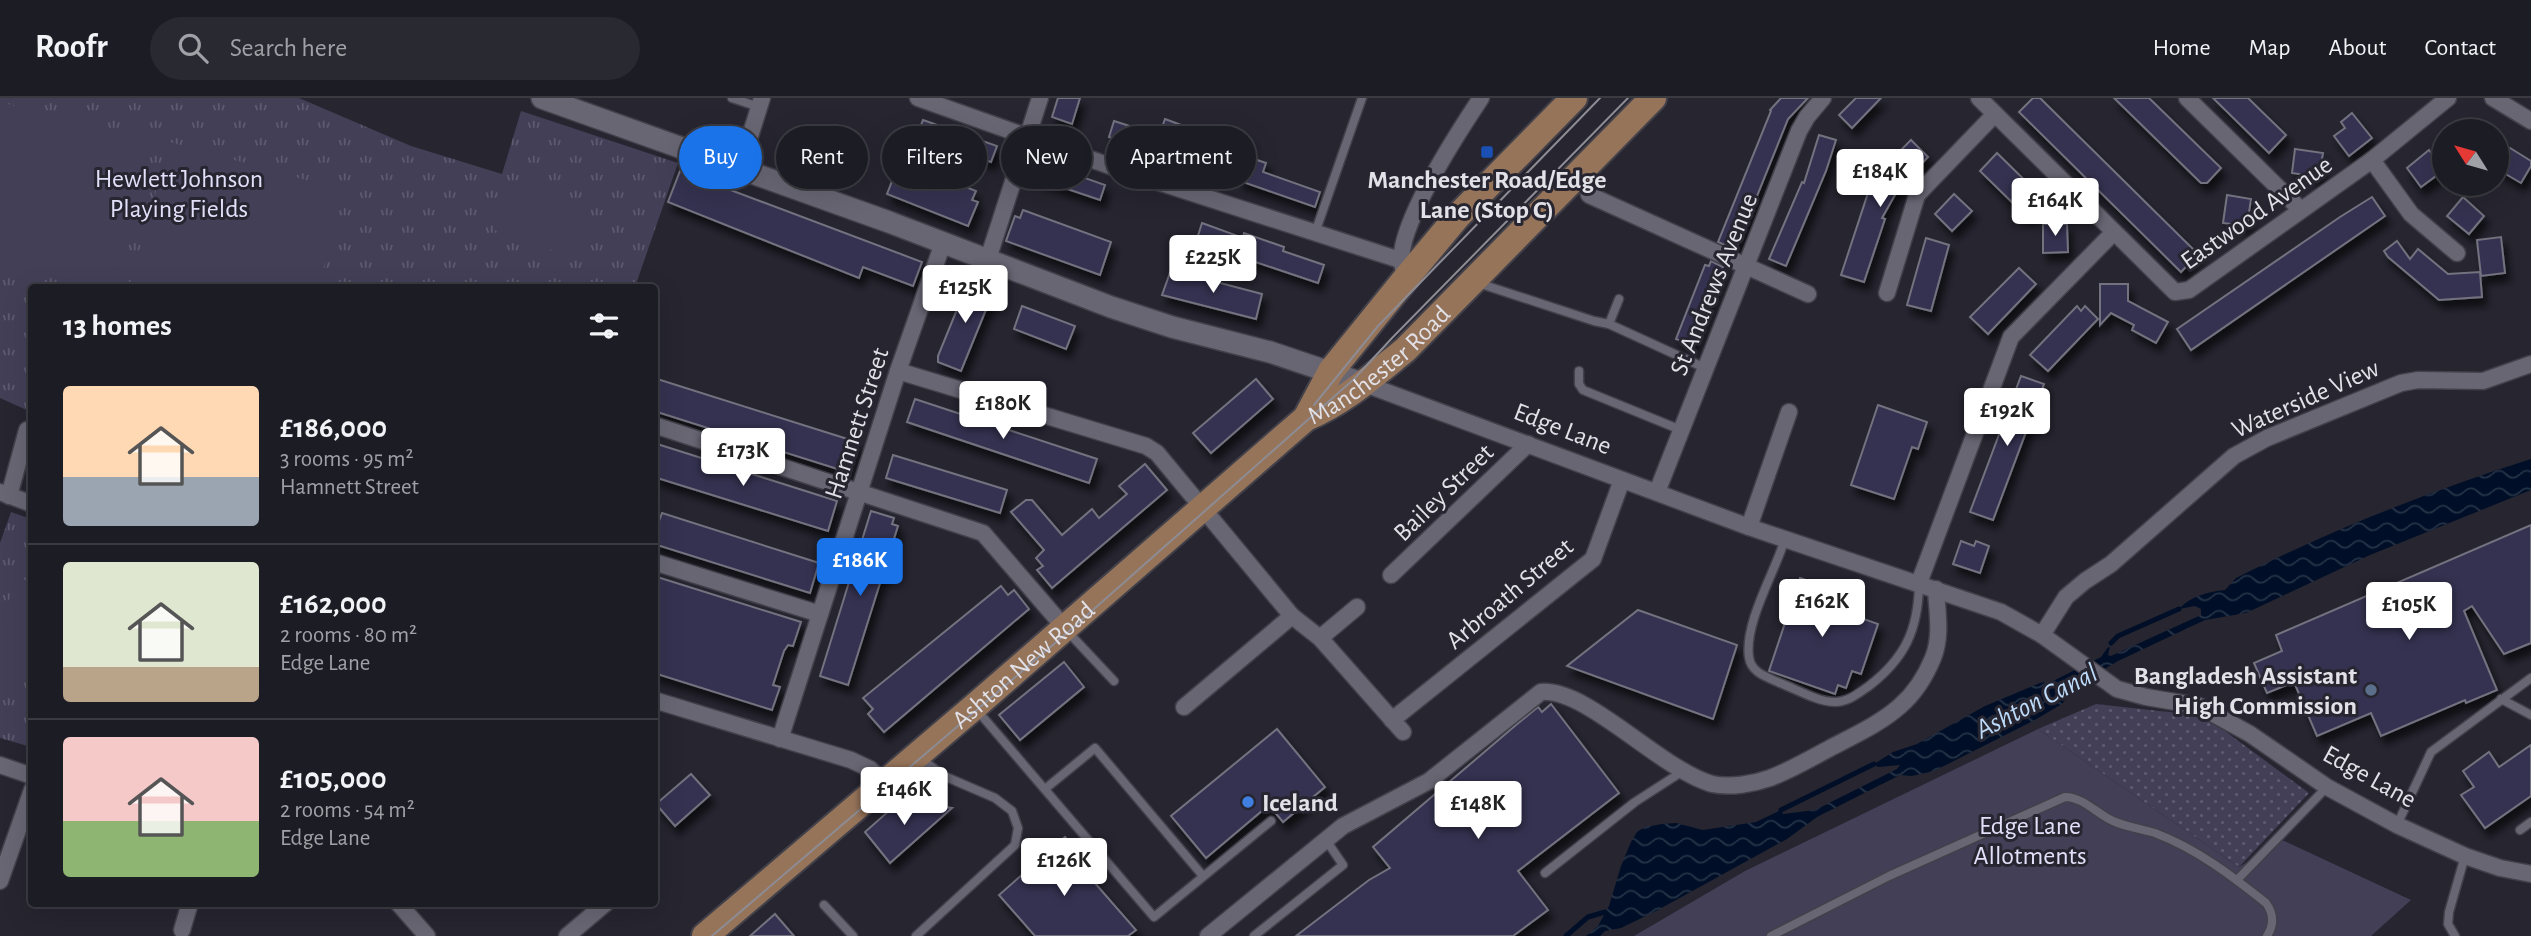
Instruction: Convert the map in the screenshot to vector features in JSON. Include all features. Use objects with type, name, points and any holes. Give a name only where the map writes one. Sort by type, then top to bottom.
[{"type":"main road","name":"Manchester Road","points":[[1306,418],[1318,391],[1403,268],[1574,98]]},
{"type":"main road","name":"Manchester Road","points":[[1306,418],[1333,406],[1405,350],[1653,98]]},
{"type":"main road","name":"Ashton New Road","points":[[705,936],[974,707],[1306,418]]},
{"type":"street","name":"Edge Lane","points":[[542,98],[679,146]]},
{"type":"street","points":[[918,98],[1001,128]]},
{"type":"street","points":[[1031,126],[1040,98]]},
{"type":"street","points":[[1092,160],[1369,250],[1403,268],[1411,223],[1428,186],[1481,98]]},
{"type":"street","name":"St Andrews Avenue","points":[[1657,492],[1799,131],[1823,98]]},
{"type":"street","name":"Eastwood Avenue","points":[[1979,98],[2175,292],[2189,290],[2372,160],[2448,98]]},
{"type":"street","points":[[2187,98],[2301,210]]},
{"type":"street","points":[[2493,98],[2531,121]]},
{"type":"street","points":[[754,126],[761,103]]},
{"type":"street","points":[[1887,293],[1917,195],[1995,114]]},
{"type":"street","points":[[2372,160],[2411,214],[2456,253]]},
{"type":"street","name":"Edge Lane","points":[[762,176],[1111,307],[1331,371],[1748,527],[2001,612],[2042,635],[2117,689],[2199,706],[2224,717],[2327,788],[2397,825],[2465,856],[2500,868],[2531,874]]},
{"type":"street","points":[[988,259],[1010,189]]},
{"type":"street","points":[[1589,195],[1808,294]]},
{"type":"street","points":[[1919,583],[2011,337],[2114,232]]},
{"type":"street","name":"Hamnett Street","points":[[780,739],[898,371],[943,243]]},
{"type":"street","name":"Waterside View","points":[[2042,635],[2066,597],[2111,564],[2245,448],[2401,383],[2418,380],[2483,381],[2531,363]]},
{"type":"street","points":[[898,371],[1146,446],[1157,453],[1293,616],[1320,638],[1357,607]]},
{"type":"street","points":[[1748,527],[1789,412]]},
{"type":"street","points":[[658,426],[983,533],[1064,627]]},
{"type":"street","points":[[27,430],[4,494],[28,502]]},
{"type":"street","name":"Bailey Street","points":[[1391,575],[1528,444]]},
{"type":"street","name":"Arbroath Street","points":[[1320,638],[1398,726],[1593,559],[1622,480]]},
{"type":"street","points":[[658,563],[820,614]]},
{"type":"street","points":[[1208,936],[1343,827],[1429,781],[1541,692],[1551,691],[1572,698],[1683,771],[1714,784],[1726,786],[1756,782],[1800,764],[1888,716],[1912,694],[1933,658],[1938,632],[1936,589]]},
{"type":"street","points":[[1184,707],[1293,616]]},
{"type":"street","points":[[658,701],[851,760],[870,769],[884,782]]},
{"type":"street","points":[[0,765],[28,775]]},
{"type":"street","points":[[0,881],[28,801]]},
{"type":"street","points":[[182,930],[189,907]]},
{"type":"street","points":[[402,907],[427,936]]},
{"type":"street","points":[[567,936],[601,907]]},
{"type":"lane","points":[[732,98],[761,103]]},
{"type":"lane","points":[[1315,233],[1362,98]]},
{"type":"lane","points":[[1472,281],[1609,324],[1705,369]]},
{"type":"lane","points":[[1609,324],[1619,299]]},
{"type":"lane","points":[[1579,371],[1579,384],[1583,390],[1681,430]]},
{"type":"lane","points":[[1785,539],[1755,618],[1748,654],[1750,663],[1759,673],[1819,698],[1833,702],[1855,696],[1889,668],[1906,649],[1918,611],[1919,583]]},
{"type":"lane","points":[[1064,627],[1114,681]]},
{"type":"lane","points":[[2397,825],[2431,752],[2531,678]]},
{"type":"lane","points":[[2501,699],[2531,715]]},
{"type":"lane","points":[[974,707],[1154,917],[1270,821]]},
{"type":"lane","points":[[1045,789],[1095,748],[1203,876]]},
{"type":"lane","points":[[916,755],[944,776],[995,798],[1012,811],[1018,828],[1015,845],[916,936]]},
{"type":"lane","points":[[1545,873],[1635,802],[1683,771]]},
{"type":"lane","points":[[2237,880],[2327,788]]},
{"type":"lane","points":[[1771,936],[1889,876],[2065,797],[2084,802],[2115,822],[2156,834],[2189,849],[2237,880],[2272,911],[2267,936]]},
{"type":"lane","points":[[2520,830],[2531,822]]},
{"type":"lane","points":[[1254,936],[1343,865],[1326,841]]},
{"type":"lane","points":[[2455,936],[2448,924],[2449,912],[2465,856]]},
{"type":"lane","points":[[824,905],[853,936]]},
{"type":"green space","name":"Hewlett Johnson Playing Fields","points":[[0,98],[299,98],[411,146],[502,174],[521,111],[678,163],[636,284],[28,284],[28,411],[0,398]]},
{"type":"green space","points":[[0,102],[152,142],[115,284],[85,284],[0,262]]},
{"type":"green space","points":[[170,142],[345,191],[319,284],[130,284]]},
{"type":"green space","points":[[511,182],[589,209],[572,257],[494,230]]},
{"type":"green space","points":[[11,512],[28,518],[28,746],[0,738],[0,543]]},
{"type":"green space","points":[[16,577],[28,581],[28,680],[0,671],[0,629]]},
{"type":"green space","points":[[2096,704],[2196,715],[2225,731],[2309,793],[2239,867],[2038,729]]},
{"type":"green space","name":"Edge Lane Allotments","points":[[2038,729],[2239,867],[2282,840],[2411,900],[2371,936],[1634,936],[1745,871]]},
{"type":"water","name":"Ashton Canal","points":[[2531,459],[2531,490],[2370,555],[2246,613],[2205,620],[2118,661],[2077,685],[2062,704],[2033,721],[1934,771],[1912,776],[1900,775],[1817,817],[1787,839],[1656,911],[1621,928],[1605,931],[1600,936],[1586,936],[1598,926],[1609,906],[1631,842],[1637,832],[1645,827],[1676,823],[1703,830],[1756,822],[1781,810],[1783,814],[1815,810],[1897,769],[1900,765],[1878,767],[1874,764],[1893,752],[1917,744],[1985,706],[2040,683],[2055,680],[2101,657],[2111,643],[2108,655],[2111,656],[2201,615],[2201,609],[2195,606],[2179,609],[2194,598],[2225,590],[2236,578],[2381,512]]},
{"type":"building","points":[[1058,98],[1080,98],[1072,124],[1052,117]]},
{"type":"building","points":[[1781,98],[1808,98],[1788,119],[1736,248],[1731,248],[1718,242],[1770,110]]},
{"type":"building","points":[[1856,98],[1881,98],[1852,128],[1839,115]]},
{"type":"building","points":[[2033,98],[2040,98],[2198,254],[2181,272],[2019,112]]},
{"type":"building","points":[[2114,98],[2149,98],[2221,168],[2207,183],[2201,183]]},
{"type":"building","points":[[2213,98],[2248,98],[2286,135],[2269,153]]},
{"type":"building","points":[[2352,113],[2372,138],[2349,156],[2334,136],[2345,128],[2341,122]]},
{"type":"building","points":[[1165,119],[1184,126],[1162,126]]},
{"type":"building","points":[[923,120],[940,126],[921,126]]},
{"type":"building","points":[[1114,121],[1129,126],[1112,126]]},
{"type":"building","points":[[1819,135],[1836,140],[1826,171],[1786,266],[1769,259],[1802,182],[1804,183]]},
{"type":"building","points":[[1911,140],[1928,157],[1900,186],[1882,218],[1885,219],[1864,282],[1841,275],[1868,193],[1881,170]]},
{"type":"building","points":[[987,142],[997,146],[991,162],[987,161]]},
{"type":"building","points":[[2510,148],[2531,161],[2521,183],[2510,177]]},
{"type":"building","points":[[2295,149],[2323,153],[2319,177],[2292,173]]},
{"type":"building","points":[[2429,150],[2432,154],[2432,179],[2421,187],[2407,168]]},
{"type":"building","points":[[1997,153],[2045,200],[2031,215],[2025,215],[1980,171]]},
{"type":"building","points":[[1256,160],[1266,163],[1263,172],[1320,192],[1315,207],[1256,187]]},
{"type":"building","points":[[679,174],[679,189],[728,189],[922,262],[913,286],[863,267],[859,278],[668,202]]},
{"type":"building","points":[[1092,180],[1105,185],[1100,200],[1067,189],[1092,189]]},
{"type":"building","points":[[889,189],[971,189],[976,191],[972,200],[978,202],[968,226],[887,194]]},
{"type":"building","points":[[1954,194],[1972,211],[1952,231],[1935,214]]},
{"type":"building","points":[[2227,195],[2251,199],[2247,226],[2223,223]]},
{"type":"building","points":[[2372,197],[2385,216],[2191,350],[2177,329]]},
{"type":"building","points":[[2463,197],[2484,216],[2469,234],[2447,216]]},
{"type":"building","points":[[1023,210],[1111,242],[1100,275],[1006,241],[1015,216],[1020,218]]},
{"type":"building","points":[[1202,223],[1243,238],[1244,233],[1284,247],[1283,251],[1324,265],[1318,283],[1196,242]]},
{"type":"building","points":[[2043,224],[2067,224],[2068,252],[2043,253]]},
{"type":"building","points":[[2501,237],[2505,273],[2481,276],[2477,240]]},
{"type":"building","points":[[1926,238],[1949,245],[1931,311],[1907,305]]},
{"type":"building","points":[[2397,241],[2410,259],[2418,249],[2448,274],[2480,272],[2482,297],[2439,300],[2388,257],[2384,251]]},
{"type":"building","points":[[1711,261],[1723,267],[1693,346],[1676,339],[1705,265],[1709,266]]},
{"type":"building","points":[[2019,268],[2036,284],[1988,334],[1970,317]]},
{"type":"building","points":[[1171,270],[1262,294],[1256,319],[1162,295]]},
{"type":"building","points":[[969,280],[994,290],[961,371],[938,362],[938,356]]},
{"type":"building","points":[[2100,284],[2128,284],[2128,301],[2168,322],[2156,343],[2132,330],[2134,325],[2111,313],[2100,325]]},
{"type":"building","points":[[1022,306],[1075,326],[1066,349],[1014,329]]},
{"type":"building","points":[[2077,306],[2081,311],[2085,306],[2098,319],[2048,371],[2030,355]]},
{"type":"building","points":[[2021,376],[2044,384],[1993,520],[1970,512]]},
{"type":"building","points":[[658,379],[857,442],[847,472],[658,412]]},
{"type":"building","points":[[1256,379],[1273,399],[1211,453],[1193,433]]},
{"type":"building","points":[[915,399],[1097,459],[1089,483],[907,422]]},
{"type":"building","points":[[1878,405],[1927,422],[1918,449],[1912,447],[1894,499],[1851,485]]},
{"type":"building","points":[[658,444],[837,501],[828,531],[658,478]]},
{"type":"building","points":[[893,455],[1007,490],[1000,513],[886,478]]},
{"type":"building","points":[[1145,464],[1167,490],[1052,588],[1037,570],[1043,566],[1036,558],[1044,550],[1011,512],[1026,500],[1032,500],[1062,535],[1092,509],[1099,518],[1127,494],[1119,486]]},
{"type":"building","points":[[871,511],[894,518],[892,524],[898,526],[848,685],[820,676]]},
{"type":"building","points":[[662,513],[819,563],[810,593],[658,545]]},
{"type":"building","points":[[2531,525],[2531,643],[2504,654],[2472,606],[2464,611],[2497,690],[2466,703],[2465,700],[2381,736],[2371,713],[2317,736],[2294,682],[2267,693],[2254,663],[2282,651],[2276,635]]},
{"type":"building","points":[[1961,541],[1974,546],[1976,541],[1989,546],[1980,573],[1953,564]]},
{"type":"building","points":[[658,577],[801,622],[793,646],[788,645],[784,651],[773,685],[780,687],[772,710],[658,674]]},
{"type":"building","points":[[1800,578],[1847,594],[1841,611],[1878,624],[1861,674],[1852,671],[1846,688],[1838,685],[1835,694],[1769,671]]},
{"type":"building","points":[[1001,586],[1008,595],[1014,590],[1029,609],[884,732],[868,714],[873,709],[863,698]]},
{"type":"building","points":[[1638,610],[1737,645],[1713,719],[1567,666]]},
{"type":"building","points":[[1064,662],[1084,687],[1020,740],[999,715]]},
{"type":"building","points":[[1551,704],[1619,793],[1518,871],[1548,910],[1513,936],[1296,936],[1369,880],[1390,868],[1373,847],[1538,707],[1542,712]]},
{"type":"building","points":[[1277,729],[1325,787],[1283,822],[1269,805],[1206,858],[1171,816]]},
{"type":"building","points":[[2531,745],[2531,796],[2485,828],[2461,795],[2474,787],[2463,771],[2489,752],[2499,767]]},
{"type":"building","points":[[691,774],[710,795],[675,826],[658,806],[658,802]]},
{"type":"building","points":[[900,801],[952,808],[890,863],[865,832]]},
{"type":"building","points":[[1065,837],[1093,869],[1087,874],[1136,930],[1128,936],[1035,936],[999,895]]},
{"type":"building","points":[[775,914],[794,936],[750,936]]},
{"type":"waterway","points":[[2111,643],[2118,636],[2179,609]]},
{"type":"waterway","points":[[1781,810],[1874,764]]},
{"type":"waterway","points":[[1566,936],[1588,917],[1605,912]]},
{"type":"tram line","points":[[1314,405],[1378,326],[1600,98]]},
{"type":"tram line","points":[[712,936],[1068,632],[1354,379],[1628,98]]},
{"type":"place","name":"Manchester Road/Edge Lane (Stop C)","points":[[1487,152]]},
{"type":"place","name":"Bangladesh Assistant High Commission","points":[[2371,690]]},
{"type":"place","name":"Iceland","points":[[1248,802]]}]
